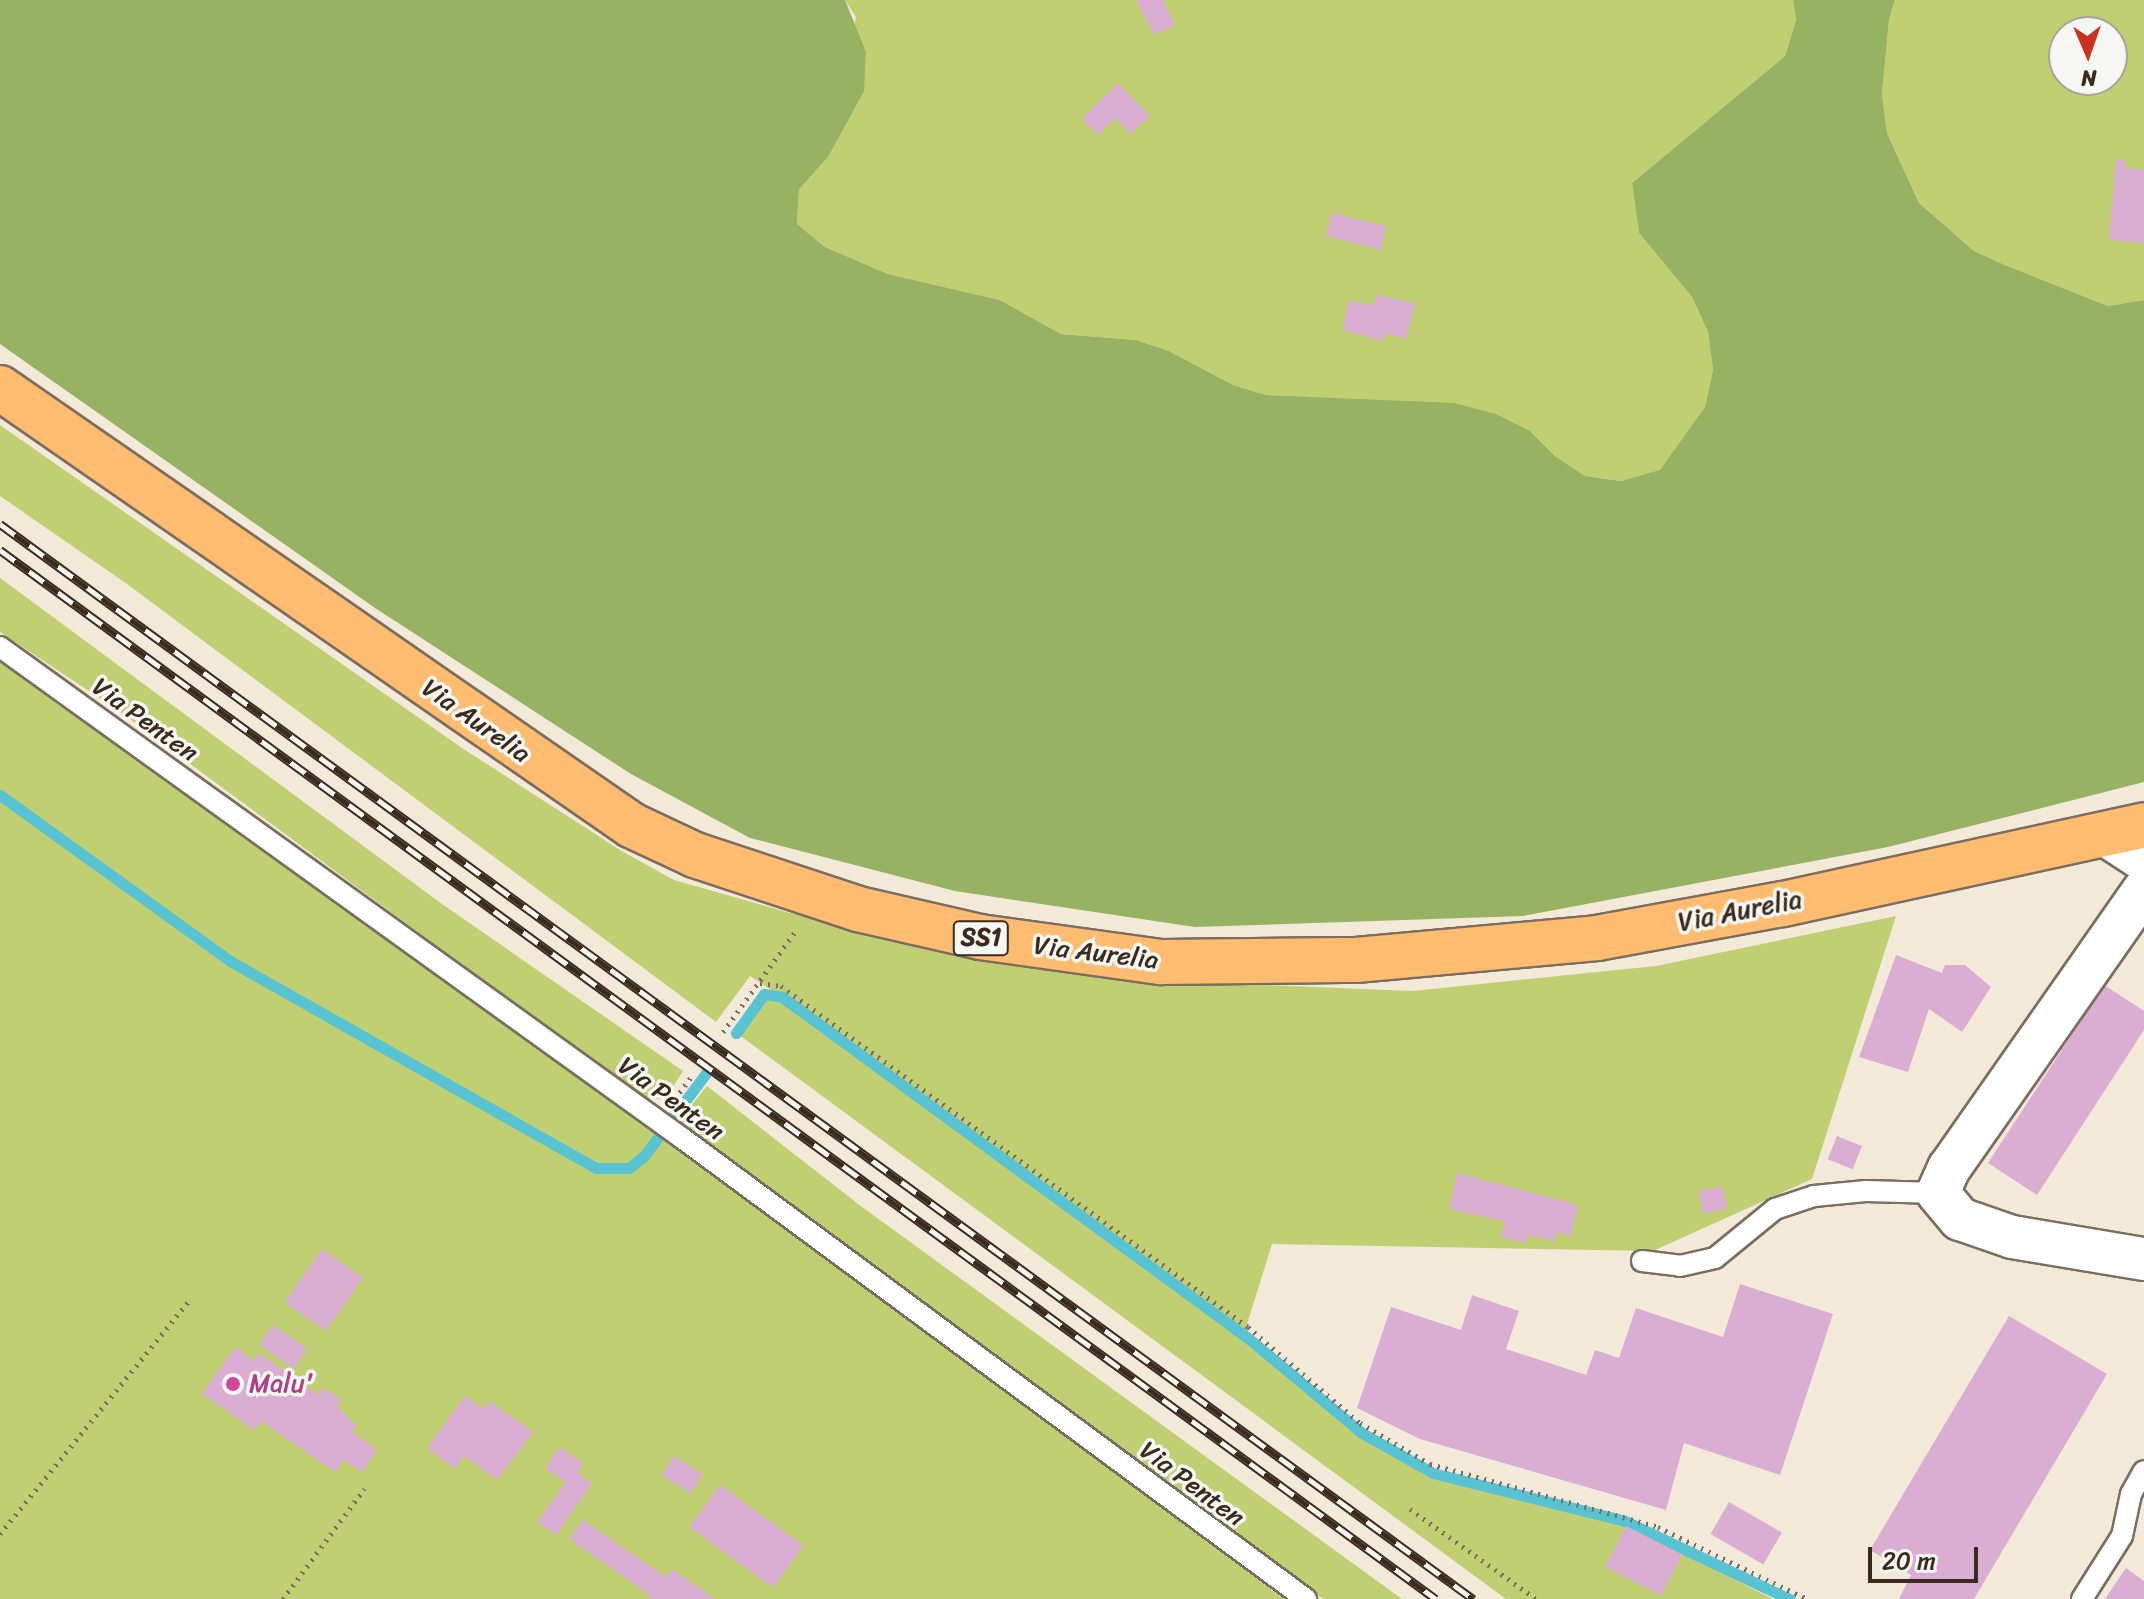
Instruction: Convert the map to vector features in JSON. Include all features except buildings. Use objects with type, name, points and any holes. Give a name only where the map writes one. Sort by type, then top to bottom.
[{"type":"main road","name":"Via Aurelia","points":[[0,388],[631,825],[695,855],[819,896],[980,937],[1161,962],[1356,960],[1597,938],[1783,904],[2124,829]]},
{"type":"street","points":[[2124,829],[2144,860]]},
{"type":"street","points":[[2144,890],[1949,1168],[1938,1193],[1960,1219],[2012,1237],[2144,1259]]},
{"type":"lane","name":"Via Penten","points":[[0,647],[661,1125],[1306,1599]]},
{"type":"lane","points":[[1642,1261],[1680,1266],[1715,1258],[1775,1209],[1814,1196],[1866,1191],[1938,1193]]},
{"type":"lane","points":[[2082,1599],[2122,1536],[2131,1494],[2144,1471]]},
{"type":"path","points":[[723,1032],[819,896]]},
{"type":"path","points":[[760,983],[781,986],[1248,1327],[1372,1430],[1452,1471],[1658,1527],[1807,1599]]},
{"type":"path","points":[[0,1534],[190,1299]]},
{"type":"path","points":[[283,1599],[364,1489]]},
{"type":"path","points":[[1410,1509],[1536,1599]]},
{"type":"green space","points":[[0,0],[845,0],[866,52],[864,91],[828,157],[799,189],[797,224],[825,247],[888,274],[1000,300],[1061,334],[1136,340],[1169,351],[1233,385],[1266,395],[1454,403],[1496,414],[1530,431],[1555,456],[1585,476],[1621,481],[1660,470],[1705,407],[1713,370],[1708,332],[1692,297],[1639,233],[1632,183],[1785,56],[1796,20],[1793,0],[1895,0],[1889,20],[1882,94],[1887,133],[1919,203],[1974,251],[2005,265],[2108,306],[2144,300],[2144,782],[1888,847],[1523,916],[1195,927],[955,891],[750,838],[631,774],[375,608],[0,344]]},
{"type":"green space","points":[[845,0],[1793,0],[1796,20],[1785,56],[1632,183],[1639,233],[1692,297],[1708,332],[1713,370],[1705,407],[1660,471],[1621,481],[1585,476],[1555,456],[1530,431],[1341,401],[1266,395],[1233,385],[1169,351],[1136,340],[1061,334],[1000,300],[888,274],[825,247],[797,224],[799,188],[828,157],[856,17]]},
{"type":"green space","points":[[1895,0],[2144,0],[2144,300],[2108,306],[1974,251],[1919,203],[1887,133],[1882,94],[1889,20]]},
{"type":"green space","points":[[0,425],[462,748],[620,850],[674,880],[790,913],[1138,980],[1413,991],[1656,966],[1896,916],[1812,1179],[1653,1251],[1272,1244],[1243,1337],[1360,1435],[1427,1476],[1627,1525],[1773,1599],[1506,1599],[738,1034],[765,997],[781,1000],[1042,1190],[782,997],[750,976],[716,1022],[127,584],[0,496]]},
{"type":"green space","points":[[0,578],[442,904],[683,1071],[666,1098],[645,1100],[116,709],[0,632]]},
{"type":"green space","points":[[0,661],[551,1054],[1284,1599],[0,1599]]},
{"type":"green space","points":[[707,1086],[862,1207],[1402,1599],[1323,1599],[1098,1436],[678,1122]]},
{"type":"waterway","points":[[0,795],[230,961],[596,1168],[629,1168],[644,1156],[706,1073]]},
{"type":"waterway","points":[[736,1033],[764,994],[782,997],[1248,1338],[1362,1433],[1433,1473],[1625,1521],[1789,1599]]},
{"type":"railway","points":[[0,524],[1473,1599]]},
{"type":"railway","points":[[0,550],[1436,1599]]},
{"type":"place","name":"Malu'","points":[[233,1384]]}]
